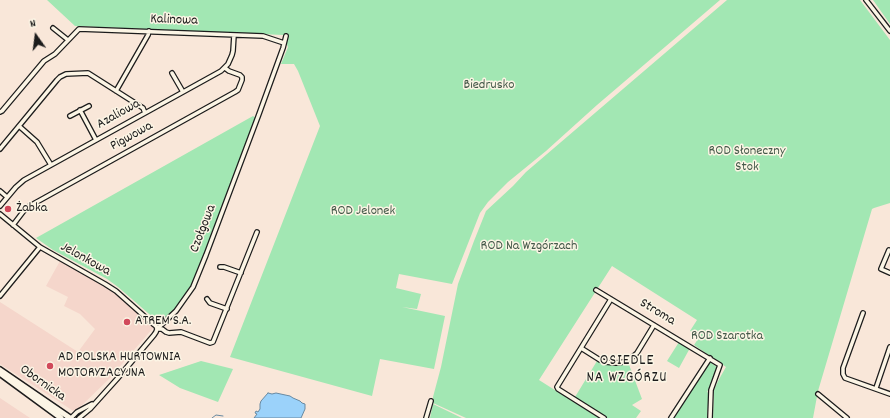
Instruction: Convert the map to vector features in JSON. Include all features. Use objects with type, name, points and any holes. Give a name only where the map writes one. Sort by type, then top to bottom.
[{"type":"main road","name":"Obornicka","points":[[0,370],[70,418]]},
{"type":"main road","name":"Obornicka","points":[[0,374],[56,416],[61,418]]},
{"type":"street","points":[[866,0],[890,31]]},
{"type":"street","points":[[54,28],[68,40]]},
{"type":"street","name":"Kalinowa","points":[[0,112],[44,61],[56,54],[79,29],[263,36],[284,43]]},
{"type":"street","points":[[116,91],[149,31]]},
{"type":"street","points":[[225,68],[232,55],[234,35]]},
{"type":"street","name":"Czołgowa","points":[[80,417],[90,409],[118,379],[154,335],[157,329],[176,311],[193,288],[259,114],[286,36]]},
{"type":"street","name":"Azaliowa","points":[[0,206],[24,180],[225,68]]},
{"type":"street","name":"Pigwowa","points":[[13,225],[26,208],[238,90],[242,77],[225,68]]},
{"type":"street","points":[[172,72],[183,92]]},
{"type":"street","points":[[0,149],[57,80],[66,74],[88,73],[143,108],[145,113]]},
{"type":"street","points":[[70,116],[89,106]]},
{"type":"street","points":[[80,110],[96,140]]},
{"type":"street","points":[[19,126],[37,142],[51,165]]},
{"type":"street","points":[[0,191],[7,197]]},
{"type":"street","name":"Jelonkowa","points":[[0,214],[40,247],[116,291],[152,322],[157,329]]},
{"type":"street","points":[[157,329],[162,329],[169,333],[181,332],[212,343],[258,232]]},
{"type":"street","points":[[0,296],[40,247]]},
{"type":"street","points":[[889,250],[881,269],[890,273]]},
{"type":"street","points":[[220,267],[224,266],[241,273]]},
{"type":"street","name":"Stroma","points":[[596,290],[710,358]]},
{"type":"street","points":[[207,299],[210,302],[227,309]]},
{"type":"street","points":[[604,418],[558,389],[558,385],[612,299]]},
{"type":"street","points":[[863,313],[843,368],[843,374],[845,378],[890,394]]},
{"type":"street","points":[[581,348],[605,362],[623,362],[630,359],[637,353],[654,325]]},
{"type":"street","points":[[876,388],[890,346]]},
{"type":"street","points":[[671,418],[710,358],[720,365],[711,390],[710,418]]},
{"type":"street","points":[[818,394],[847,418]]},
{"type":"street","points":[[426,418],[431,400]]},
{"type":"street","name":"Czołgowa","points":[[70,418],[79,411],[95,403]]},
{"type":"shaded area","points":[[60,261],[112,290],[154,327],[109,379],[75,412],[0,364],[0,302],[78,352],[95,329],[80,314],[64,306],[68,297],[46,286]]},
{"type":"shaded area","points":[[0,398],[30,418],[0,418]]},
{"type":"green space","points":[[47,0],[720,0],[597,105],[546,151],[508,182],[488,202],[480,213],[452,284],[399,274],[396,288],[421,294],[417,309],[402,307],[445,316],[434,369],[380,359],[372,396],[230,357],[320,126],[294,64],[281,64],[288,47],[283,35],[75,26]]},
{"type":"green space","name":"ROD Słoneczny Stok","points":[[727,0],[860,0],[890,40],[890,203],[872,209],[818,391],[813,418],[713,418],[714,390],[726,367],[694,345],[700,336],[690,331],[697,320],[612,266],[539,380],[599,418],[466,418],[433,403],[433,397],[441,367],[458,284],[486,211],[526,172]]},
{"type":"green space","points":[[873,0],[890,0],[890,24]]},
{"type":"green space","points":[[253,116],[256,118],[215,227],[211,233],[205,255],[191,286],[181,302],[163,323],[155,322],[156,320],[107,279],[53,250],[36,238]]},
{"type":"green space","points":[[679,342],[690,348],[679,368],[667,361]]},
{"type":"green space","points":[[201,361],[233,369],[218,402],[180,388],[159,375]]},
{"type":"green space","points":[[597,361],[609,365],[618,365],[628,362],[642,399],[632,405],[641,411],[636,418],[607,418],[575,397]]},
{"type":"green space","name":"ROD Szarotka","points":[[710,362],[717,367],[707,392],[709,393],[707,418],[674,418]]},
{"type":"green space","points":[[433,404],[462,418],[430,418]]},
{"type":"water","points":[[268,393],[290,396],[305,404],[305,409],[301,418],[254,418],[257,414],[255,413],[256,411],[258,412],[260,409],[261,401]]},
{"type":"waterway","points":[[212,418],[216,415],[223,416]]},
{"type":"place","name":"Żabka","points":[[8,209]]},
{"type":"place","name":"ATREM S.A.","points":[[127,322]]},
{"type":"place","name":"AD POLSKA HURTOWNIA MOTORYZACYJNA","points":[[50,366]]},
{"type":"district","name":"OSIEDLE NA WZGÓRZU","points":[[627,370]]},
{"type":"park label","name":"Biedrusko","points":[[489,86]]},
{"type":"park label","name":"ROD Jelonek","points":[[363,212]]},
{"type":"park label","name":"ROD Na Wzgórzach","points":[[529,247]]}]
